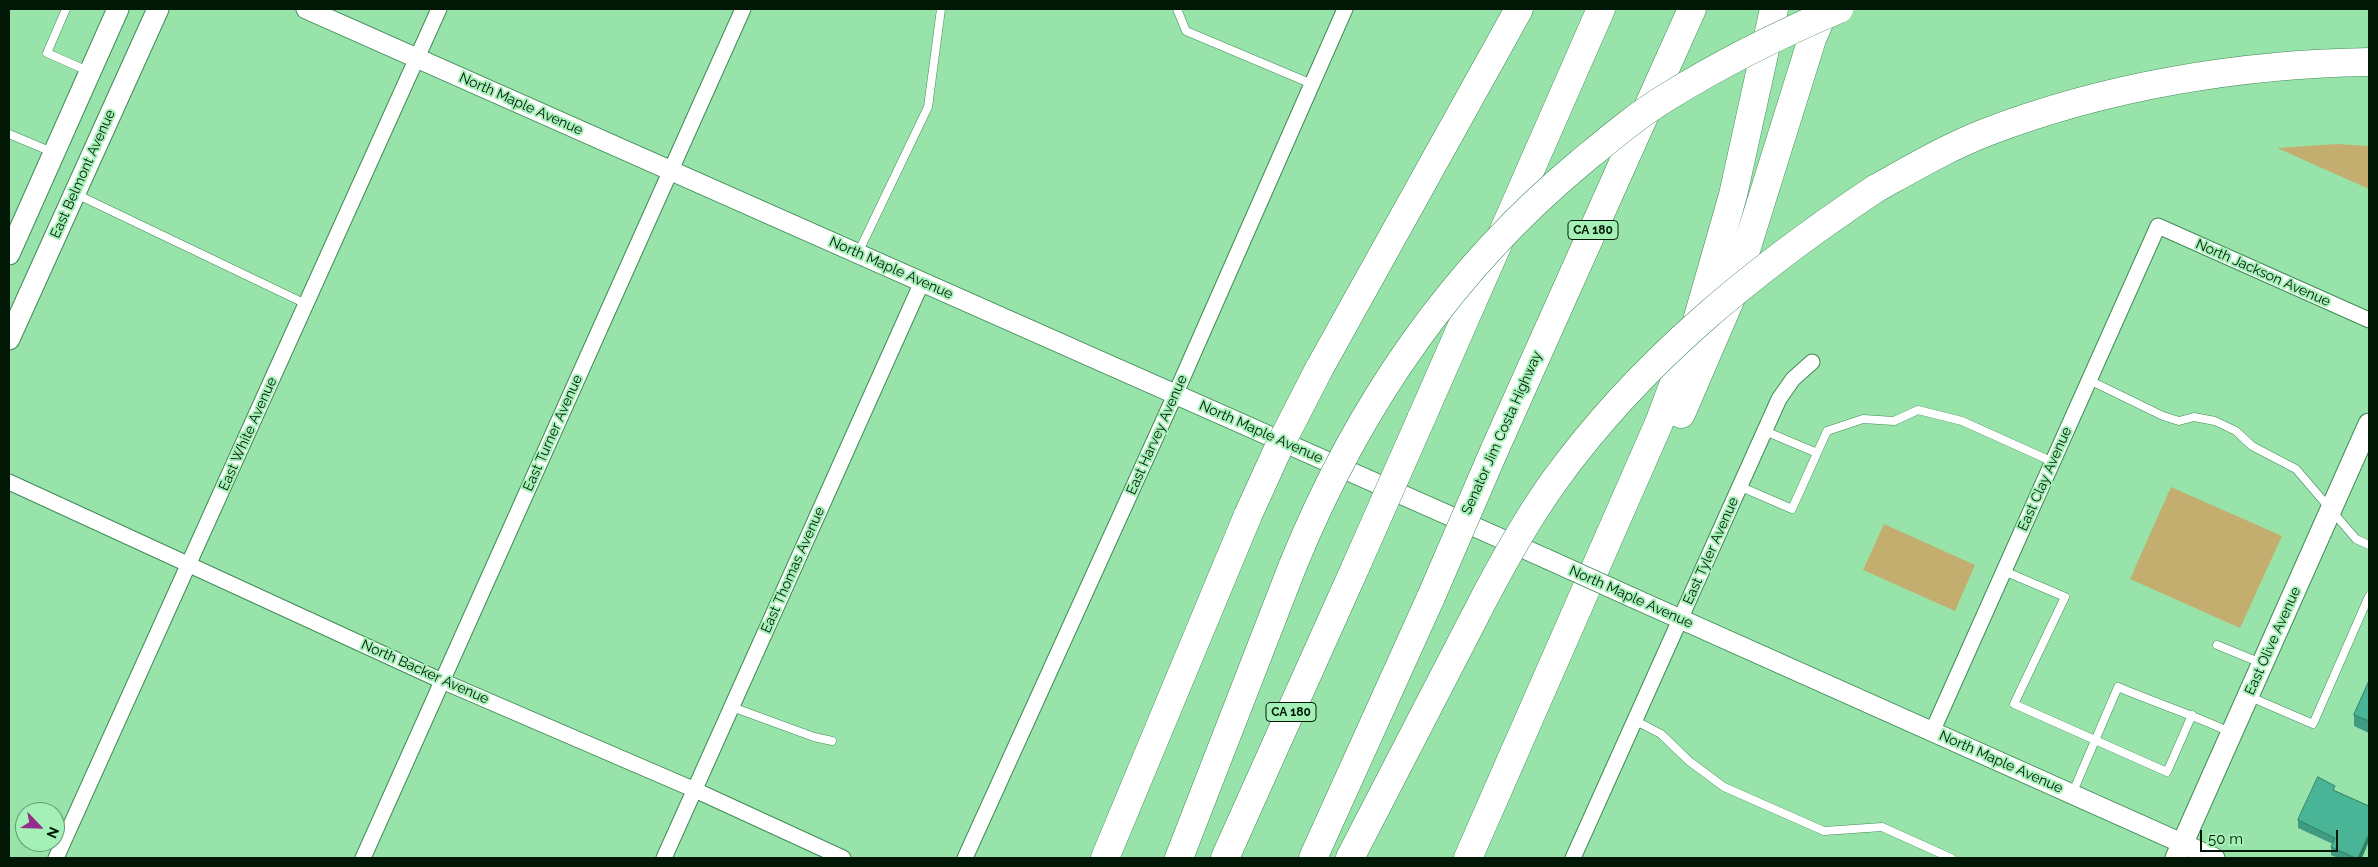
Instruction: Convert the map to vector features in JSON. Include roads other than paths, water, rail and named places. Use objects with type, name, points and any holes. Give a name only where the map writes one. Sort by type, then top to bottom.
[{"type":"highway","points":[[1105,858],[1248,515],[1278,449],[1497,9]]},
{"type":"highway","points":[[1319,369],[1519,9]]},
{"type":"highway","name":"CA 180","points":[[1226,858],[1601,9]]},
{"type":"highway","name":"Senator Jim Costa Highway","points":[[1314,858],[1692,9]]},
{"type":"highway","points":[[1468,858],[1659,423],[1696,324],[1734,195],[1774,9]]},
{"type":"highway","points":[[1564,640],[1673,431],[1716,334],[1744,260],[1812,39],[1824,9]]},
{"type":"highway","points":[[1179,858],[1316,509],[1338,464],[1386,381],[1420,332],[1510,226],[1557,182],[1612,136],[1666,98],[1780,34],[1839,9]]},
{"type":"highway","points":[[1350,858],[1502,563],[1540,503],[1574,456],[1615,406],[1692,328],[1744,283],[1792,246],[1875,189],[1930,159],[1986,132],[2098,98],[2219,73],[2274,66],[2369,62]]},
{"type":"main road","points":[[9,254],[118,9]]},
{"type":"main road","name":"East Belmont Avenue","points":[[9,339],[158,9]]},
{"type":"main road","name":"East Olive Avenue","points":[[2179,851],[2369,424]]},
{"type":"street","name":"North Maple Avenue","points":[[306,9],[1681,618],[2072,794],[2179,851],[2215,858]]},
{"type":"street","name":"East White Avenue","points":[[56,858],[439,9]]},
{"type":"street","name":"East Turner Avenue","points":[[363,858],[743,9]]},
{"type":"street","name":"East Harvey Avenue","points":[[965,858],[1175,395],[1345,9]]},
{"type":"street","name":"North Jackson Avenue","points":[[2158,226],[2369,320]]},
{"type":"street","name":"East Clay Avenue","points":[[1932,732],[2158,226]]},
{"type":"street","name":"East Thomas Avenue","points":[[664,858],[922,282]]},
{"type":"street","name":"East Tyler Avenue","points":[[1573,858],[1779,399],[1793,379],[1812,362]]},
{"type":"street","name":"North Backer Avenue","points":[[9,482],[442,681],[695,790],[843,858]]},
{"type":"lane","points":[[66,9],[46,52],[90,72]]},
{"type":"lane","points":[[858,253],[928,107],[941,9]]},
{"type":"lane","points":[[1177,9],[1186,31],[1312,84]]},
{"type":"lane","points":[[9,134],[54,153]]},
{"type":"lane","points":[[74,193],[306,304]]},
{"type":"lane","points":[[2089,380],[2163,416],[2179,421],[2194,417],[2215,421],[2236,431],[2252,446],[2296,469],[2356,539],[2369,545]]},
{"type":"lane","points":[[1740,486],[1792,509],[1827,431],[1863,419],[1894,421],[1918,410],[1962,421],[2053,462]]},
{"type":"lane","points":[[1765,431],[1817,453]]},
{"type":"lane","points":[[2004,571],[2064,597],[2014,704],[2166,772],[2192,715]]},
{"type":"lane","points":[[2248,696],[2313,724],[2369,596]]},
{"type":"lane","points":[[2217,645],[2263,663]]},
{"type":"lane","points":[[2072,794],[2118,687],[2168,709],[2192,715],[2232,733]]},
{"type":"lane","points":[[732,707],[814,738],[832,742]]},
{"type":"lane","points":[[1636,721],[1661,734],[1689,761],[1724,787],[1824,832],[1882,826],[1951,858]]}]
